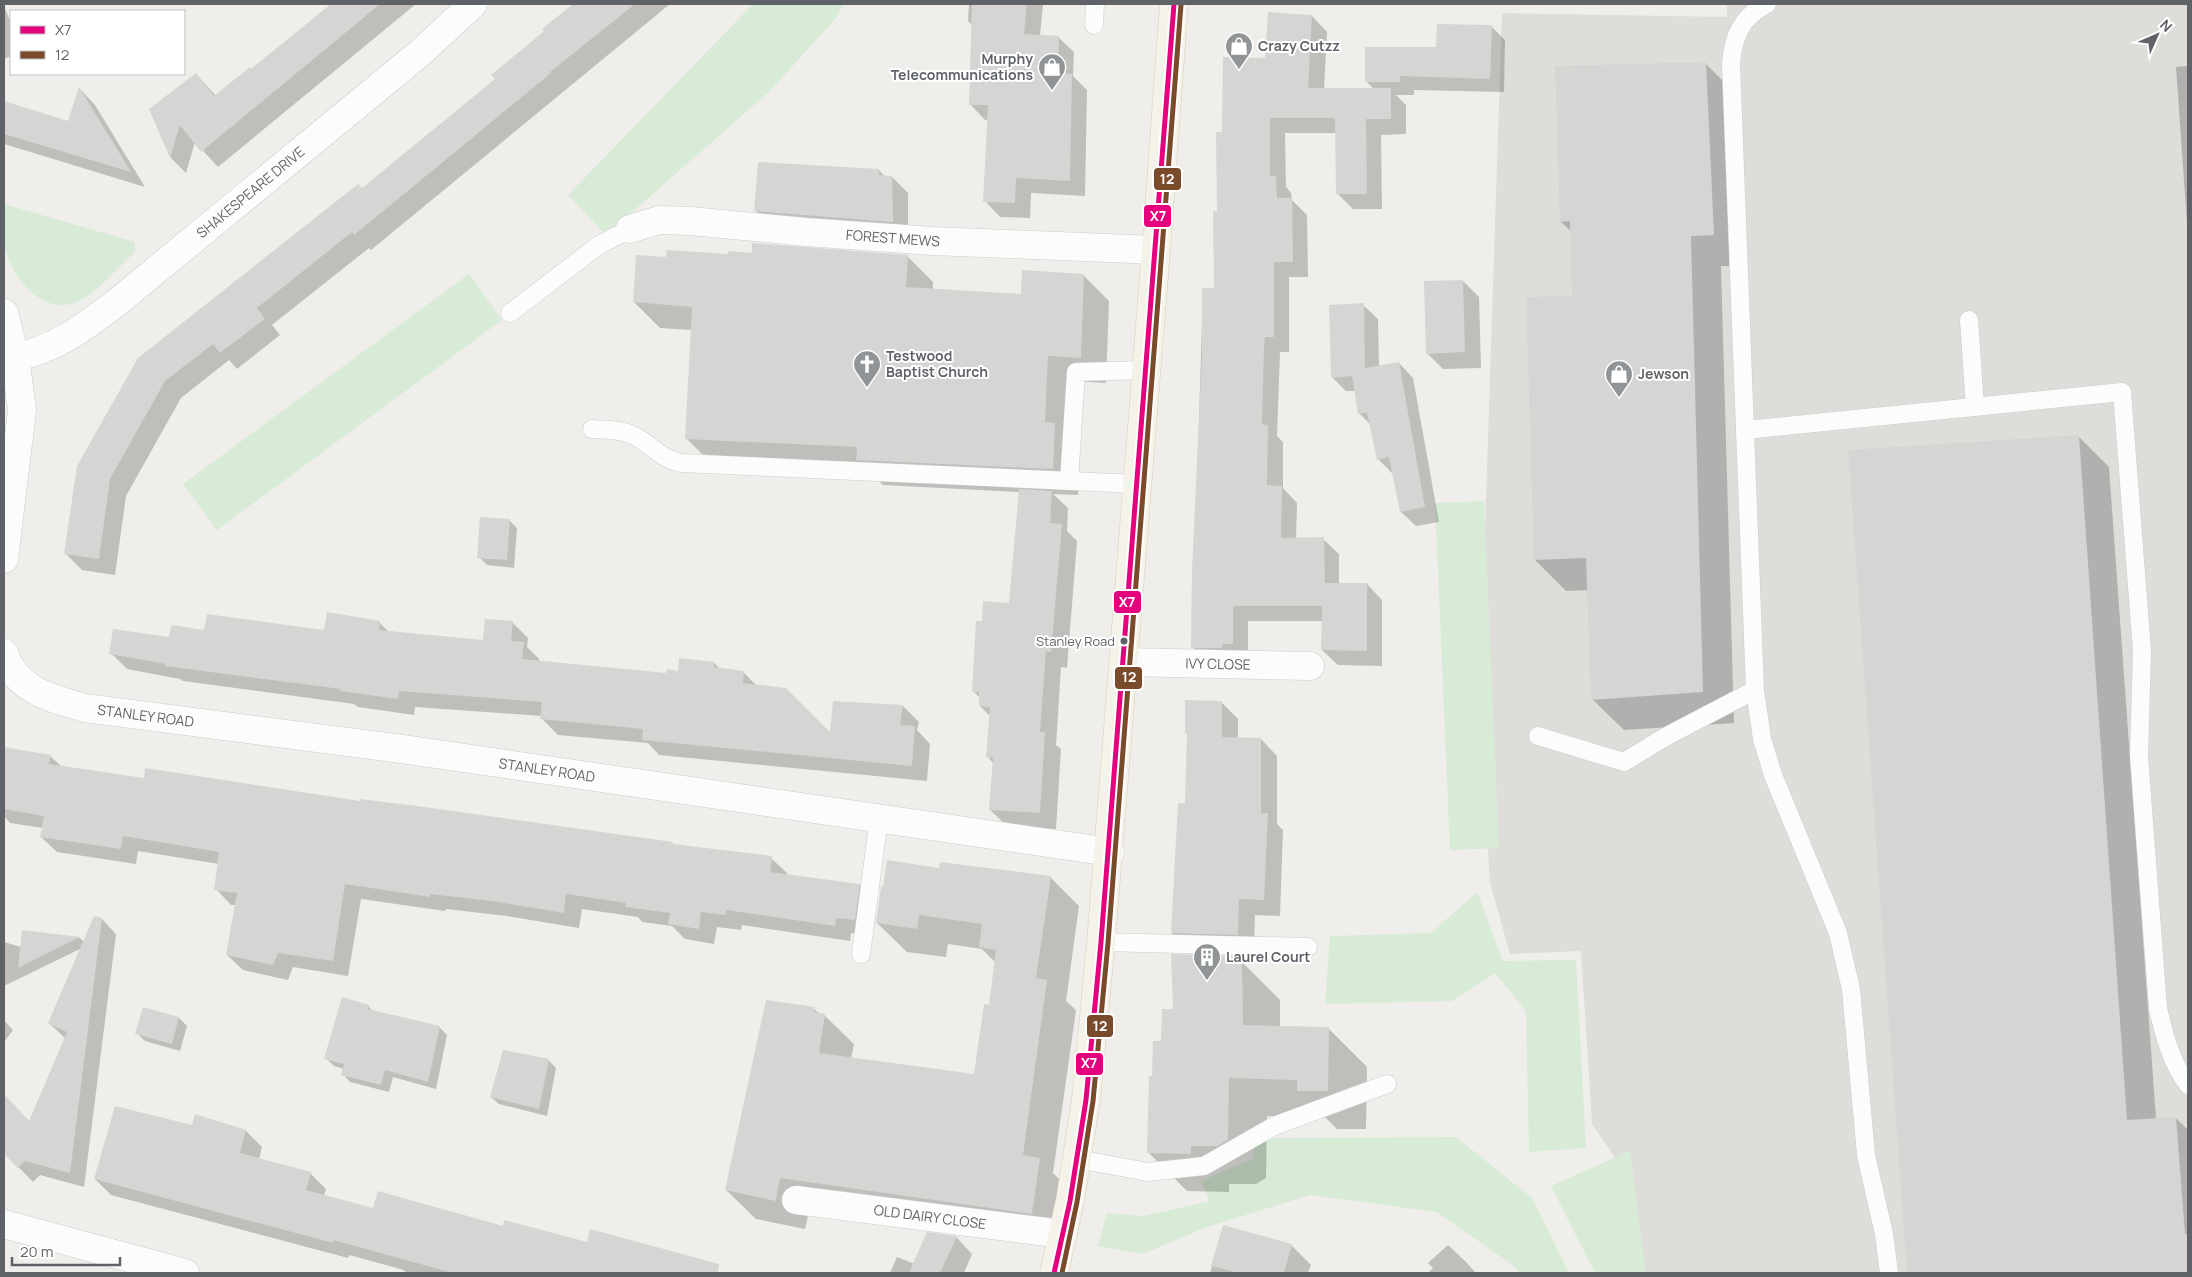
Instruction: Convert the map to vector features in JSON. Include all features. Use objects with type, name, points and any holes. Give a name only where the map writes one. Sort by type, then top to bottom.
[{"type":"main road","points":[[1054,1273],[1077,1159],[1086,1100],[1110,852],[1174,4]]},
{"type":"street","name":"SHAKESPEARE DRIVE","points":[[15,357],[51,347],[99,316],[420,53],[473,4]]},
{"type":"street","name":"FOREST MEWS","points":[[630,229],[659,220],[691,221],[933,241],[1156,250]]},
{"type":"street","points":[[4,313],[15,357],[22,410],[4,559]]},
{"type":"street","name":"STANLEY ROAD","points":[[4,653],[6,661],[22,682],[46,697],[85,708],[402,749],[1110,852]]},
{"type":"street","name":"IVY CLOSE","points":[[1124,662],[1310,666]]},
{"type":"street","name":"OLD DAIRY CLOSE","points":[[796,1200],[1063,1234]]},
{"type":"street","points":[[4,1224],[185,1273]]},
{"type":"lane","points":[[1094,25],[1095,4]]},
{"type":"lane","points":[[1760,7],[1742,25],[1732,44],[1731,64],[1755,690],[1762,739],[1773,775],[1838,933],[1846,962],[1851,989],[1866,1156],[1884,1234],[1889,1273]]},
{"type":"lane","points":[[510,313],[599,245],[630,229]]},
{"type":"lane","points":[[1969,320],[1975,407]]},
{"type":"lane","points":[[1069,481],[1076,372],[1147,370]]},
{"type":"lane","points":[[1745,430],[2122,392],[2142,651],[2139,756],[2158,1008],[2163,1031],[2170,1050],[2180,1074],[2188,1085]]},
{"type":"lane","points":[[592,429],[627,433],[638,438],[660,456],[681,463],[1138,484]]},
{"type":"lane","points":[[1538,736],[1624,762],[1668,736],[1755,690]]},
{"type":"lane","points":[[860,954],[879,818]]},
{"type":"lane","points":[[1101,942],[1308,947]]},
{"type":"lane","points":[[1077,1159],[1148,1172],[1204,1166],[1274,1126],[1387,1084]]},
{"type":"shaded area","points":[[1727,4],[2188,4],[2188,1273],[1642,1273],[1625,1172],[1592,1124],[1581,951],[1510,954],[1490,883],[1482,753],[1480,680],[1502,13],[1727,17]]},
{"type":"green space","points":[[753,4],[844,4],[836,18],[770,91],[606,235],[568,195]]},
{"type":"green space","points":[[4,204],[135,242],[135,252],[98,288],[82,300],[61,305],[49,303],[27,288],[12,266],[3,237]]},
{"type":"green space","points":[[469,274],[502,320],[217,530],[183,484]]},
{"type":"green space","points":[[1484,501],[1499,848],[1450,850],[1435,503]]},
{"type":"green space","points":[[1477,892],[1503,961],[1576,960],[1586,1148],[1529,1152],[1526,1011],[1495,973],[1452,1001],[1325,1004],[1330,936],[1431,933]]},
{"type":"green space","points":[[1456,1137],[1532,1198],[1569,1273],[1519,1273],[1514,1266],[1437,1212],[1310,1195],[1204,1228],[1143,1254],[1098,1246],[1107,1213],[1144,1216],[1210,1201],[1201,1181],[1253,1159],[1254,1138]]},
{"type":"green space","points":[[1630,1151],[1646,1273],[1595,1273],[1551,1186]]},
{"type":"building","points":[[331,4],[380,4],[201,152],[180,125],[170,158],[149,109],[196,73],[214,96],[250,67],[251,69]]},
{"type":"building","points":[[573,4],[635,4],[354,235],[352,232],[257,308],[265,319],[220,353],[213,344],[165,381],[110,479],[99,559],[64,554],[77,466],[138,358],[358,184],[362,188],[495,79],[491,75]]},
{"type":"building","points":[[972,4],[1027,4],[1024,34],[1059,36],[1058,73],[1072,74],[1070,181],[1016,178],[1015,203],[983,202],[988,105],[969,105]]},
{"type":"building","points":[[1268,12],[1312,15],[1308,88],[1391,88],[1391,119],[1366,119],[1367,194],[1336,194],[1335,118],[1270,118],[1270,176],[1276,176],[1277,198],[1292,198],[1293,262],[1274,262],[1274,337],[1265,337],[1262,424],[1268,425],[1267,485],[1282,486],[1281,538],[1324,537],[1325,583],[1367,583],[1367,651],[1321,650],[1322,606],[1233,606],[1233,644],[1222,644],[1222,648],[1191,648],[1192,569],[1202,355],[1202,288],[1214,288],[1213,211],[1217,212],[1216,132],[1222,132],[1223,57],[1265,58]]},
{"type":"building","points":[[1437,24],[1492,25],[1490,79],[1400,76],[1400,82],[1365,82],[1365,47],[1436,47]]},
{"type":"building","points":[[1706,62],[1714,235],[1691,236],[1703,692],[1591,700],[1586,558],[1534,560],[1526,297],[1572,296],[1570,221],[1560,222],[1555,66]]},
{"type":"building","points":[[79,87],[131,172],[4,134],[4,101],[68,121]]},
{"type":"building","points":[[758,162],[879,169],[879,175],[892,176],[893,222],[754,211]]},
{"type":"building","points":[[752,243],[908,255],[906,287],[1021,294],[1022,270],[1084,274],[1081,358],[1048,356],[1045,422],[1055,423],[1053,469],[856,460],[857,447],[685,439],[692,307],[633,302],[636,255],[666,257],[667,250],[728,254],[728,251],[752,253]]},
{"type":"building","points":[[1463,280],[1465,352],[1426,354],[1424,281]]},
{"type":"building","points":[[1364,303],[1365,368],[1399,362],[1425,507],[1400,512],[1389,457],[1377,460],[1367,412],[1358,414],[1352,376],[1331,378],[1329,305]]},
{"type":"building","points":[[2079,435],[2127,1120],[2176,1117],[2185,1234],[2188,1234],[2188,1273],[1907,1273],[1848,450]]},
{"type":"building","points":[[1019,489],[1052,491],[1050,523],[1062,524],[1051,652],[1046,651],[1040,732],[1045,732],[1040,813],[989,810],[993,758],[986,757],[990,707],[979,706],[979,692],[972,692],[976,621],[982,621],[983,601],[1009,603]]},
{"type":"building","points":[[480,517],[510,519],[507,560],[477,558]]},
{"type":"building","points":[[327,612],[380,621],[379,630],[483,640],[485,619],[513,621],[511,641],[524,642],[522,659],[666,673],[667,669],[678,671],[679,658],[714,662],[714,667],[744,671],[743,683],[786,688],[830,732],[833,701],[903,705],[900,725],[915,726],[912,766],[642,740],[643,729],[540,719],[542,702],[399,691],[398,699],[340,691],[341,689],[165,666],[166,664],[109,654],[113,629],[169,637],[171,625],[204,630],[207,614],[324,630]]},
{"type":"building","points":[[1185,700],[1222,701],[1222,737],[1261,738],[1261,813],[1268,813],[1264,900],[1239,899],[1238,935],[1171,933],[1178,803],[1185,803],[1187,733],[1185,733]]},
{"type":"building","points":[[4,747],[51,755],[49,764],[144,778],[145,768],[360,801],[360,799],[417,806],[673,842],[673,844],[772,856],[770,872],[860,884],[855,920],[836,918],[835,926],[726,910],[726,915],[701,912],[699,929],[668,924],[670,913],[625,907],[626,903],[566,894],[564,913],[491,901],[430,894],[430,897],[345,884],[333,961],[278,953],[273,965],[226,955],[237,893],[214,890],[219,852],[123,836],[121,849],[40,837],[44,816],[4,809]]},
{"type":"building","points":[[887,860],[939,868],[940,862],[1051,876],[1036,978],[1047,980],[1023,1155],[1040,1158],[1032,1214],[780,1178],[776,1201],[725,1190],[766,1000],[815,1007],[814,1012],[825,1014],[819,1053],[974,1074],[984,1004],[989,1005],[996,950],[979,947],[982,924],[919,915],[917,929],[876,923]]},
{"type":"building","points":[[94,916],[102,918],[70,1173],[25,1161],[18,1168],[4,1154],[4,1094],[29,1121],[67,1032],[48,1023]]},
{"type":"building","points":[[22,930],[80,937],[18,968]]},
{"type":"building","points":[[1171,954],[1238,956],[1238,960],[1242,960],[1243,1025],[1329,1027],[1328,1091],[1297,1091],[1297,1080],[1229,1078],[1228,1140],[1217,1146],[1191,1146],[1191,1154],[1147,1153],[1149,1076],[1152,1076],[1153,1041],[1161,1041],[1162,1009],[1173,1009]]},
{"type":"building","points":[[342,997],[369,1005],[368,1009],[440,1026],[428,1082],[385,1070],[381,1085],[341,1075],[344,1064],[324,1059]]},
{"type":"building","points":[[143,1007],[179,1017],[172,1044],[135,1034]]},
{"type":"building","points":[[503,1050],[549,1059],[539,1109],[490,1097]]},
{"type":"building","points":[[115,1106],[192,1125],[195,1114],[246,1130],[240,1153],[311,1172],[306,1190],[373,1208],[378,1191],[503,1226],[504,1220],[587,1242],[590,1229],[719,1264],[718,1273],[453,1273],[333,1240],[333,1243],[94,1179]]},
{"type":"building","points":[[1223,1225],[1292,1244],[1284,1273],[1239,1273],[1211,1266]]},
{"type":"building","points":[[927,1232],[957,1236],[940,1273],[909,1273]]},
{"type":"transit line","name":"X7","points":[[1054,1273],[1070,1201],[1086,1100],[1101,942],[1174,4]]},
{"type":"transit line","name":"12","points":[[1062,1273],[1077,1202],[1093,1101],[1108,943],[1181,5]]},
{"type":"place","name":"Crazy Cutzz","points":[[1239,70]]},
{"type":"place","name":"Murphy Telecommunications","points":[[1052,91]]},
{"type":"place","name":"Testwood Baptist Church","points":[[867,388]]},
{"type":"place","name":"Jewson","points":[[1619,398]]},
{"type":"place","name":"Stanley Road","points":[[1124,641]]},
{"type":"place","name":"Laurel Court","points":[[1207,981]]}]
